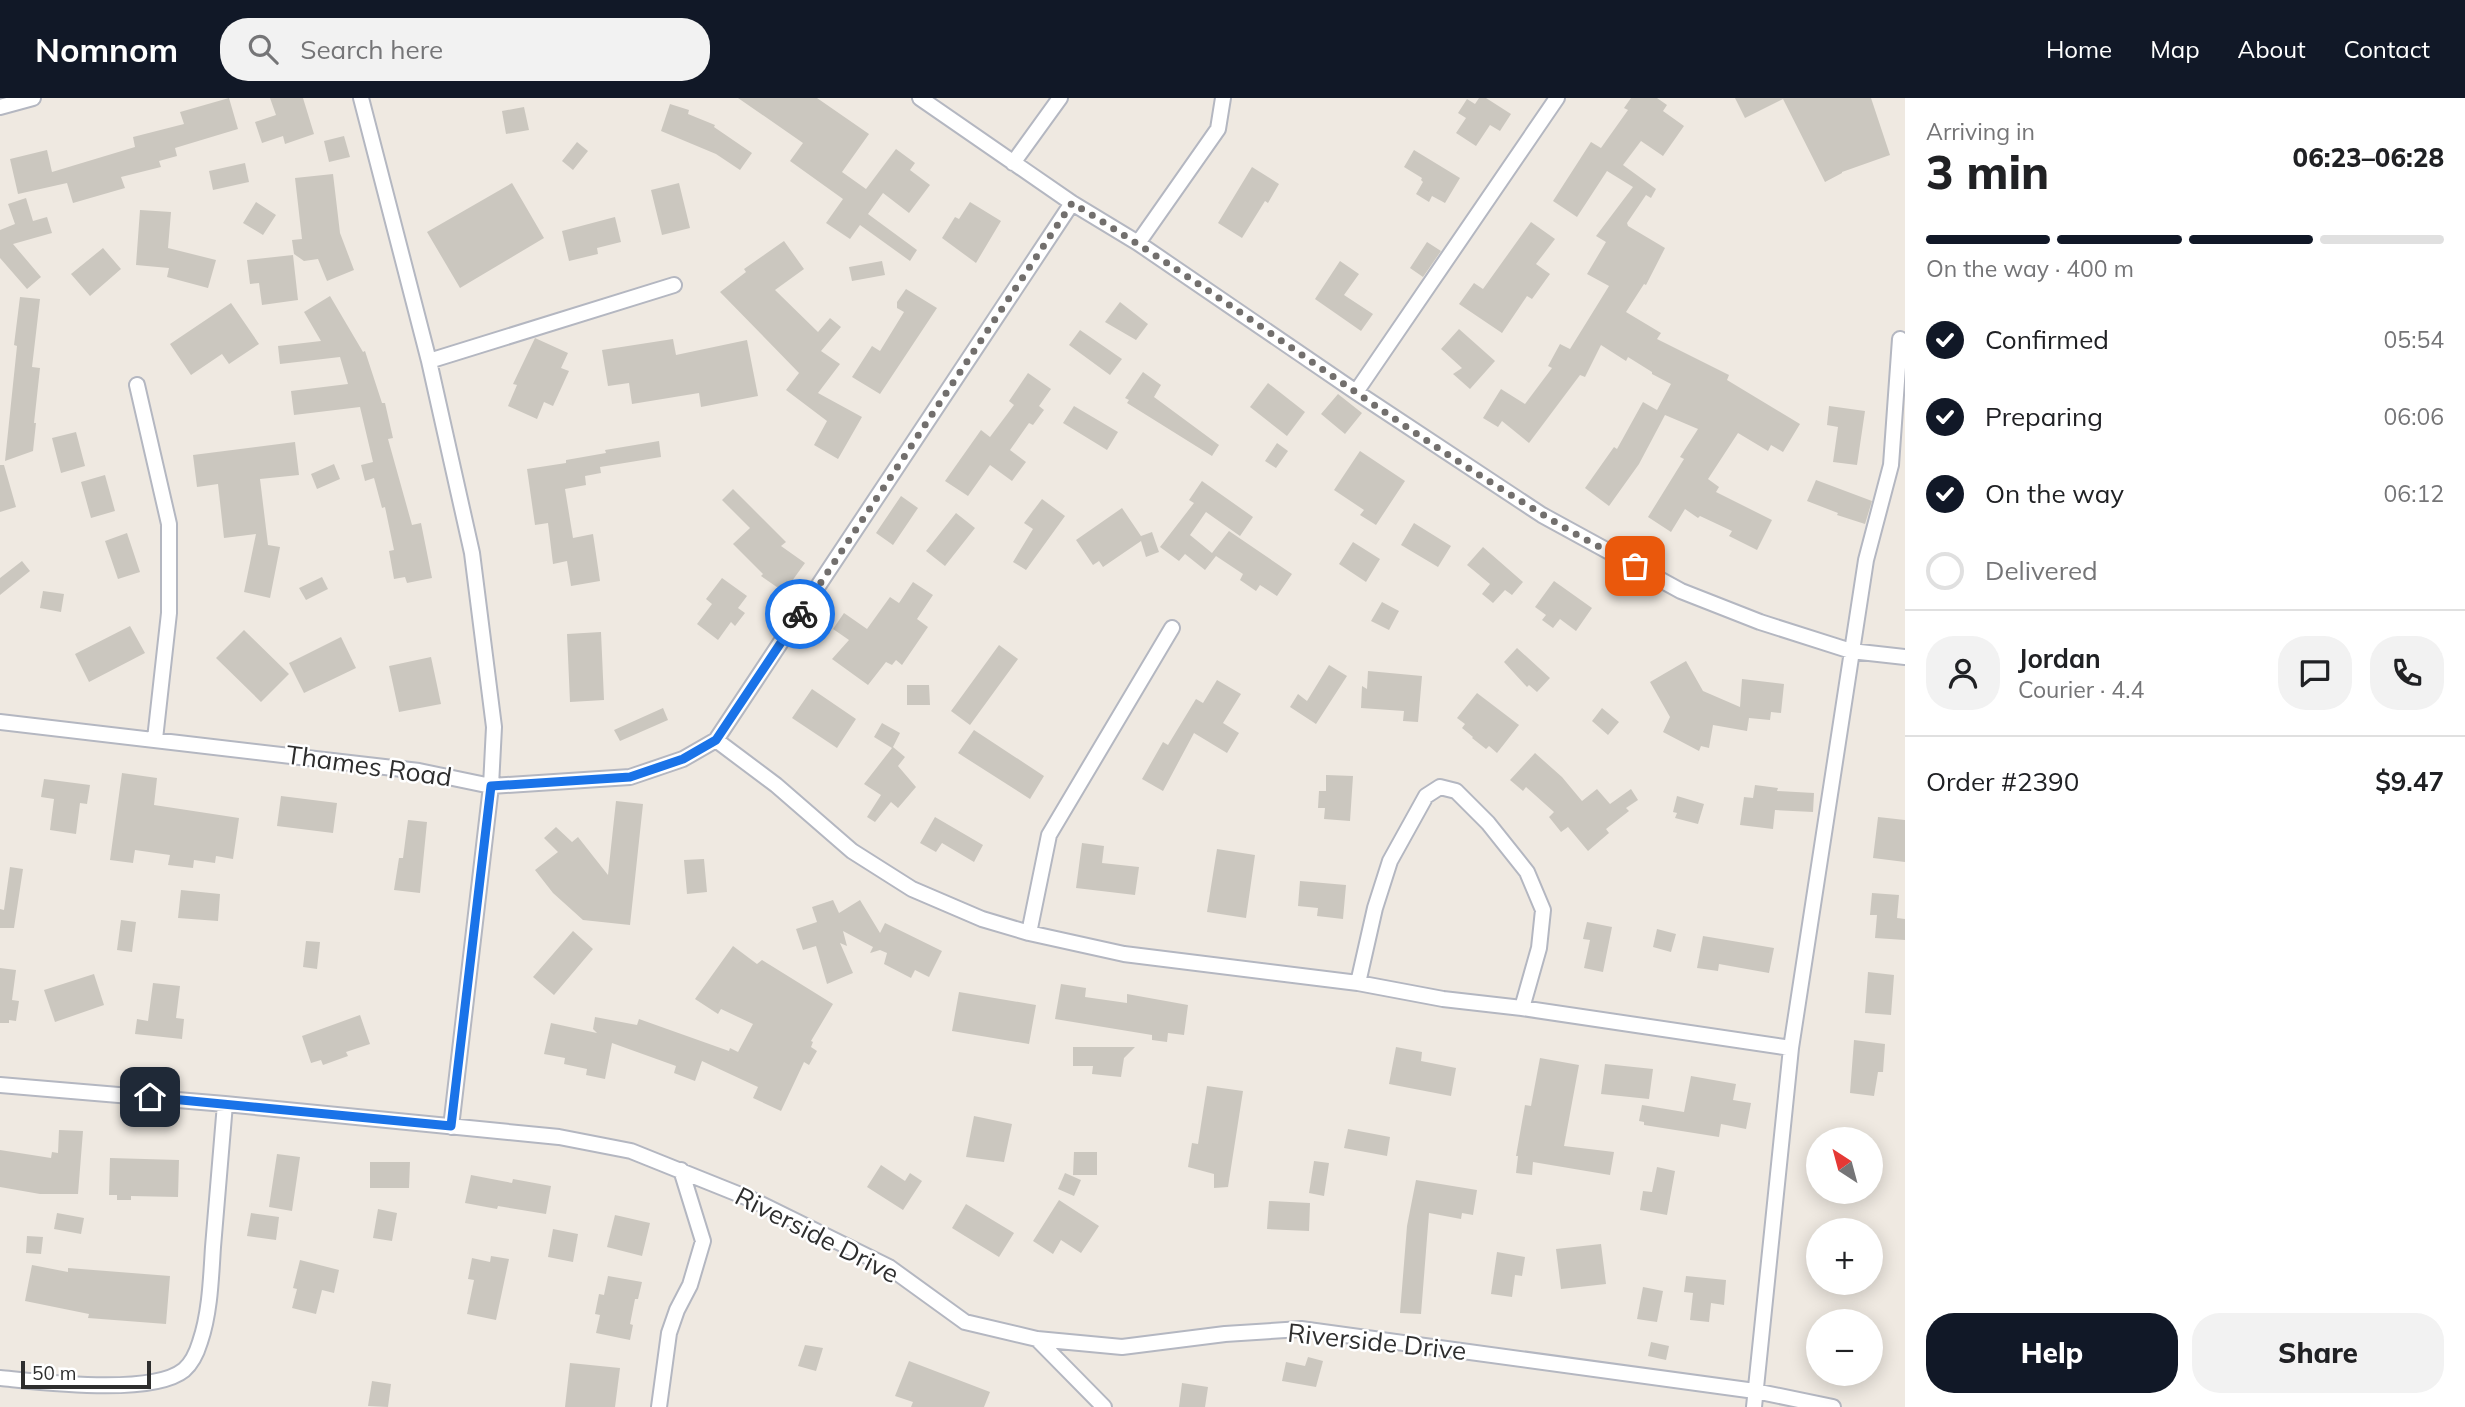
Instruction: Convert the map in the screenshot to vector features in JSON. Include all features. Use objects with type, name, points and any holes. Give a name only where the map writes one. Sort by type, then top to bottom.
[{"type":"street","points":[[0,107],[17,100],[33,98]]},
{"type":"street","points":[[360,98],[429,361],[472,553],[494,727],[491,786],[451,1126]]},
{"type":"street","points":[[920,98],[1072,203],[1138,243],[1542,515],[1681,592],[1760,622],[1851,651],[1905,657]]},
{"type":"street","points":[[1013,163],[1060,98]]},
{"type":"street","points":[[1138,243],[1218,129],[1223,98]]},
{"type":"street","points":[[1356,392],[1556,98]]},
{"type":"street","name":"Thames Road","points":[[0,722],[155,738],[419,771],[491,786],[630,777],[683,759],[716,740],[1072,203]]},
{"type":"street","points":[[429,361],[674,285]]},
{"type":"street","points":[[1754,1407],[1791,1048],[1866,560],[1891,466],[1900,339]]},
{"type":"street","points":[[137,385],[169,524],[169,613],[155,738]]},
{"type":"street","points":[[1029,933],[1049,835],[1172,628]]},
{"type":"street","points":[[716,740],[776,785],[852,851],[912,889],[982,919],[1029,933],[1124,954],[1358,983],[1443,999],[1522,1007],[1791,1048]]},
{"type":"street","points":[[1358,983],[1375,908],[1390,861],[1426,796],[1440,787],[1456,791],[1488,823],[1527,872],[1543,910],[1539,948],[1522,1007]]},
{"type":"street","name":"Riverside Drive","points":[[0,1085],[559,1137],[631,1151],[753,1200],[889,1267],[965,1322],[1037,1339],[1122,1347],[1225,1334],[1301,1329],[1755,1391],[1833,1407]]},
{"type":"street","points":[[0,1378],[69,1385],[150,1383],[172,1377],[185,1369],[201,1341],[210,1290],[225,1104]]},
{"type":"street","points":[[659,1407],[669,1333],[690,1285],[703,1241],[681,1170]]},
{"type":"street","points":[[1037,1339],[1104,1407]]},
{"type":"building","points":[[229,98],[238,129],[175,148],[177,156],[159,161],[161,167],[121,177],[125,188],[73,203],[67,183],[18,194],[10,159],[47,150],[52,172],[135,147],[133,137],[184,124],[180,112]]},
{"type":"building","points":[[270,98],[303,98],[314,134],[285,144],[283,136],[262,143],[255,122],[276,115]]},
{"type":"building","points":[[738,98],[817,98],[869,134],[842,172],[866,189],[896,149],[915,163],[910,170],[930,185],[909,213],[883,193],[868,214],[917,250],[910,261],[860,225],[850,239],[826,223],[843,199],[790,161],[803,143]]},
{"type":"building","points":[[1479,98],[1486,98],[1511,114],[1500,131],[1490,125],[1476,146],[1456,133],[1466,118],[1458,113],[1467,99],[1475,104]]},
{"type":"building","points":[[1631,98],[1657,98],[1667,105],[1663,111],[1684,126],[1663,156],[1641,141],[1623,165],[1656,189],[1651,198],[1646,195],[1627,223],[1628,226],[1665,248],[1646,285],[1644,284],[1626,312],[1661,333],[1657,339],[1729,375],[1727,380],[1800,424],[1783,452],[1771,445],[1768,451],[1738,433],[1708,479],[1719,487],[1716,492],[1772,520],[1757,550],[1729,536],[1732,531],[1700,516],[1698,518],[1685,509],[1671,532],[1648,517],[1684,459],[1680,457],[1698,429],[1665,415],[1639,464],[1609,506],[1585,488],[1614,447],[1617,449],[1643,402],[1657,410],[1671,384],[1628,357],[1626,361],[1601,345],[1585,377],[1580,375],[1529,443],[1502,421],[1498,427],[1483,418],[1501,389],[1525,404],[1552,368],[1548,366],[1560,344],[1570,349],[1609,286],[1587,274],[1606,242],[1596,236],[1633,187],[1607,171],[1577,217],[1553,201],[1591,142],[1601,148],[1628,110],[1624,108]]},
{"type":"building","points":[[1735,98],[1871,98],[1890,155],[1842,172],[1825,182],[1783,99],[1745,118]]},
{"type":"building","points":[[670,104],[689,110],[688,114],[715,125],[714,127],[752,153],[740,170],[716,154],[661,131]]},
{"type":"building","points":[[524,107],[529,130],[506,134],[502,111]]},
{"type":"building","points":[[344,136],[350,157],[329,162],[324,141]]},
{"type":"building","points":[[577,142],[588,151],[573,170],[562,161]]},
{"type":"building","points":[[1414,150],[1460,178],[1445,203],[1432,196],[1429,202],[1416,194],[1423,182],[1422,178],[1404,167]]},
{"type":"building","points":[[245,163],[249,182],[213,190],[209,171]]},
{"type":"building","points":[[1252,167],[1279,184],[1242,238],[1218,223]]},
{"type":"building","points":[[333,174],[340,233],[354,270],[327,281],[318,259],[304,261],[294,254],[292,240],[302,239],[295,178]]},
{"type":"building","points":[[512,183],[544,238],[460,288],[427,232]]},
{"type":"building","points":[[679,183],[690,228],[662,235],[651,190]]},
{"type":"building","points":[[26,198],[33,221],[47,217],[52,233],[13,244],[41,277],[27,289],[0,258],[0,230],[15,224],[8,204]]},
{"type":"building","points":[[256,202],[276,215],[263,235],[243,223]]},
{"type":"building","points":[[970,202],[1001,221],[976,263],[942,238],[955,217],[959,219]]},
{"type":"building","points":[[140,210],[171,212],[168,248],[216,260],[208,288],[167,277],[169,268],[136,265]]},
{"type":"building","points":[[615,217],[621,242],[597,248],[598,254],[569,261],[562,231]]},
{"type":"building","points":[[1531,222],[1555,239],[1536,264],[1550,274],[1532,299],[1527,296],[1502,333],[1459,304],[1474,283],[1483,289]]},
{"type":"building","points":[[784,241],[804,269],[775,290],[818,332],[830,318],[841,327],[821,351],[840,364],[818,393],[862,417],[838,459],[814,445],[827,421],[786,390],[799,373],[720,292],[746,272],[744,269]]},
{"type":"building","points":[[1427,242],[1441,251],[1423,277],[1410,268]]},
{"type":"building","points":[[103,248],[121,269],[90,296],[71,274]]},
{"type":"building","points":[[293,255],[298,300],[262,305],[259,283],[250,284],[247,260]]},
{"type":"building","points":[[882,261],[885,275],[852,281],[849,267]]},
{"type":"building","points":[[1340,261],[1359,274],[1344,295],[1373,314],[1361,331],[1315,299]]},
{"type":"building","points":[[906,289],[937,308],[880,394],[852,377],[872,346],[880,351],[904,312],[897,308],[897,302]]},
{"type":"building","points":[[330,296],[363,352],[365,351],[382,403],[385,403],[393,438],[388,439],[412,525],[421,523],[432,578],[407,583],[405,577],[394,579],[389,551],[394,550],[385,507],[382,508],[374,478],[365,481],[361,465],[373,462],[360,407],[294,415],[291,391],[348,384],[340,357],[280,364],[278,346],[321,341],[304,312]]},
{"type":"building","points":[[20,297],[40,299],[32,367],[40,368],[36,423],[33,451],[5,461],[17,346],[14,345]]},
{"type":"building","points":[[1120,302],[1148,324],[1136,340],[1105,322]]},
{"type":"building","points":[[231,303],[259,344],[229,364],[222,354],[191,375],[170,344]]},
{"type":"building","points":[[1459,329],[1495,361],[1470,389],[1453,374],[1462,368],[1441,349]]},
{"type":"building","points":[[1080,330],[1122,359],[1110,375],[1069,345]]},
{"type":"building","points":[[535,338],[568,353],[561,368],[569,371],[553,406],[544,402],[537,419],[508,406],[517,385],[513,384]]},
{"type":"building","points":[[673,339],[676,355],[747,340],[758,396],[701,407],[699,393],[632,404],[629,383],[608,386],[602,350]]},
{"type":"building","points":[[1143,372],[1161,385],[1154,397],[1219,445],[1212,456],[1127,403],[1129,400],[1125,398]]},
{"type":"building","points":[[1028,373],[1051,389],[1039,406],[1044,410],[1033,425],[1029,423],[1010,450],[1026,462],[1012,481],[990,465],[968,496],[945,481],[981,430],[990,437],[1014,405],[1009,401]]},
{"type":"building","points":[[1268,383],[1305,412],[1287,436],[1250,407]]},
{"type":"building","points":[[1338,394],[1362,413],[1345,434],[1321,414]]},
{"type":"building","points":[[1074,406],[1118,432],[1107,450],[1063,423]]},
{"type":"building","points":[[1829,406],[1865,411],[1857,465],[1833,462],[1838,427],[1827,425]]},
{"type":"building","points":[[76,432],[85,466],[61,473],[52,438]]},
{"type":"building","points":[[659,441],[661,457],[600,467],[601,473],[585,476],[586,485],[565,489],[573,538],[593,534],[600,581],[571,586],[567,561],[553,564],[548,523],[535,525],[527,469],[566,463],[566,460],[606,453],[605,450]]},
{"type":"building","points":[[295,442],[299,475],[260,479],[268,545],[280,547],[270,598],[244,592],[256,534],[224,538],[218,484],[197,487],[193,455]]},
{"type":"building","points":[[1277,443],[1288,451],[1276,468],[1265,461]]},
{"type":"building","points":[[1360,451],[1405,481],[1376,525],[1360,515],[1364,510],[1334,490]]},
{"type":"building","points":[[334,464],[340,479],[317,489],[311,474]]},
{"type":"building","points":[[0,465],[4,465],[16,507],[0,512]]},
{"type":"building","points":[[105,475],[115,511],[91,518],[81,482]]},
{"type":"building","points":[[1816,480],[1872,501],[1865,524],[1807,501]]},
{"type":"building","points":[[1202,481],[1253,517],[1240,536],[1206,512],[1190,535],[1212,553],[1229,531],[1292,574],[1277,596],[1260,585],[1256,591],[1240,580],[1243,574],[1216,556],[1205,570],[1185,554],[1179,561],[1160,547],[1194,503],[1189,500]]},
{"type":"building","points":[[733,489],[786,542],[781,546],[805,563],[784,592],[761,576],[763,574],[733,544],[750,528],[722,500]]},
{"type":"building","points":[[901,496],[918,508],[893,545],[876,533]]},
{"type":"building","points":[[1042,499],[1065,516],[1026,570],[1013,562],[1033,529],[1024,523]]},
{"type":"building","points":[[1122,508],[1141,536],[1152,532],[1159,552],[1146,557],[1141,541],[1103,567],[1099,561],[1093,565],[1076,540]]},
{"type":"building","points":[[956,513],[975,528],[945,566],[926,551]]},
{"type":"building","points":[[1414,523],[1451,546],[1438,567],[1401,545]]},
{"type":"building","points":[[127,533],[140,572],[118,579],[105,541]]},
{"type":"building","points":[[1353,542],[1380,559],[1366,582],[1339,564]]},
{"type":"building","points":[[1483,547],[1523,582],[1512,595],[1505,590],[1493,603],[1482,594],[1490,584],[1467,565]]},
{"type":"building","points":[[22,561],[30,571],[0,595],[0,578]]},
{"type":"building","points":[[322,577],[328,589],[306,600],[299,588]]},
{"type":"building","points":[[722,578],[747,596],[738,608],[745,613],[735,626],[731,622],[718,640],[697,624],[712,604],[706,599]]},
{"type":"building","points":[[1554,581],[1592,608],[1576,631],[1560,619],[1553,628],[1542,620],[1546,615],[1535,607]]},
{"type":"building","points":[[913,582],[933,595],[917,619],[928,627],[902,665],[896,660],[892,665],[886,662],[868,685],[832,659],[849,640],[833,629],[844,613],[867,629],[890,597],[899,603]]},
{"type":"building","points":[[43,591],[64,594],[61,612],[40,608]]},
{"type":"building","points":[[1382,602],[1399,611],[1389,630],[1371,621]]},
{"type":"building","points":[[130,626],[145,653],[89,682],[75,654]]},
{"type":"building","points":[[244,630],[289,674],[261,702],[216,658]]},
{"type":"building","points":[[601,632],[604,700],[570,702],[567,634]]},
{"type":"building","points":[[341,637],[356,668],[304,693],[289,663]]},
{"type":"building","points":[[999,645],[1018,659],[970,725],[951,711]]},
{"type":"building","points":[[1517,648],[1550,678],[1537,692],[1529,685],[1527,687],[1504,662]]},
{"type":"building","points":[[431,657],[441,704],[399,712],[389,666]]},
{"type":"building","points":[[1686,661],[1703,691],[1740,707],[1742,679],[1784,684],[1781,713],[1771,712],[1770,720],[1749,718],[1747,731],[1713,725],[1709,748],[1701,746],[1699,751],[1663,732],[1670,717],[1650,682]]},
{"type":"building","points":[[1329,665],[1347,676],[1316,724],[1290,707],[1298,694],[1307,701]]},
{"type":"building","points":[[1368,671],[1422,676],[1418,722],[1403,721],[1404,711],[1361,708],[1362,686],[1367,689]]},
{"type":"building","points":[[1217,680],[1241,694],[1223,723],[1239,733],[1227,753],[1194,733],[1163,791],[1142,779],[1163,742],[1168,745],[1196,699],[1203,703]]},
{"type":"building","points":[[907,685],[929,685],[930,705],[907,705]]},
{"type":"building","points":[[812,689],[856,719],[837,748],[792,718]]},
{"type":"building","points":[[1477,693],[1519,725],[1497,753],[1489,746],[1486,749],[1472,738],[1462,728],[1465,724],[1457,718]]},
{"type":"building","points":[[663,708],[668,720],[620,741],[614,730]]},
{"type":"building","points":[[1602,708],[1619,722],[1608,735],[1592,721]]},
{"type":"building","points":[[882,723],[900,733],[893,747],[905,757],[898,766],[916,787],[898,808],[891,802],[875,822],[867,817],[881,795],[864,784],[892,748],[874,737]]},
{"type":"building","points":[[974,730],[1044,776],[1030,799],[958,753]]},
{"type":"building","points":[[1535,753],[1562,777],[1582,801],[1597,789],[1610,804],[1631,789],[1638,800],[1626,808],[1629,811],[1606,829],[1609,833],[1588,851],[1568,827],[1561,832],[1549,817],[1554,812],[1526,787],[1523,791],[1510,780]]},
{"type":"building","points":[[122,773],[157,778],[154,805],[239,818],[233,859],[216,856],[215,863],[194,860],[193,868],[168,865],[170,855],[135,850],[133,863],[110,860]]},
{"type":"building","points":[[1326,775],[1353,776],[1350,821],[1324,819],[1325,808],[1318,808],[1319,791],[1326,791]]},
{"type":"building","points":[[44,779],[90,785],[87,804],[80,803],[76,834],[50,830],[54,799],[41,797]]},
{"type":"building","points":[[1755,785],[1778,788],[1777,791],[1814,793],[1813,812],[1775,810],[1773,829],[1740,825],[1744,797],[1753,798]]},
{"type":"building","points":[[281,796],[337,803],[333,833],[277,826]]},
{"type":"building","points":[[1677,796],[1704,804],[1698,824],[1675,818],[1677,813],[1673,812]]},
{"type":"building","points":[[616,801],[643,804],[630,925],[583,920],[553,893],[535,870],[558,852],[544,838],[556,827],[572,842],[578,837],[608,875]]},
{"type":"building","points":[[935,817],[983,845],[974,862],[942,843],[936,852],[920,843]]},
{"type":"building","points":[[1878,817],[1905,820],[1905,862],[1873,858]]},
{"type":"building","points":[[408,820],[427,822],[420,893],[394,890],[399,858],[403,858]]},
{"type":"building","points":[[1082,843],[1104,846],[1102,863],[1139,867],[1135,895],[1076,888]]},
{"type":"building","points":[[1217,849],[1255,855],[1246,918],[1207,912]]},
{"type":"building","points":[[704,859],[707,892],[687,894],[684,860]]},
{"type":"building","points":[[10,867],[23,869],[14,928],[0,928],[0,909],[4,910]]},
{"type":"building","points":[[1300,881],[1346,885],[1343,919],[1317,916],[1318,908],[1298,906]]},
{"type":"building","points":[[181,890],[220,894],[218,921],[178,918]]},
{"type":"building","points":[[1872,893],[1899,895],[1897,918],[1905,919],[1905,940],[1875,938],[1877,915],[1870,915]]},
{"type":"building","points":[[833,900],[839,913],[860,900],[880,933],[885,923],[942,951],[929,977],[915,970],[911,978],[884,964],[887,953],[880,950],[870,953],[873,947],[843,931],[847,946],[840,943],[853,973],[827,984],[816,946],[803,950],[796,929],[817,922],[812,907]]},
{"type":"building","points":[[121,920],[136,922],[132,952],[117,950]]},
{"type":"building","points":[[1587,922],[1612,927],[1603,972],[1584,968],[1590,940],[1583,939]]},
{"type":"building","points":[[1657,929],[1676,934],[1671,952],[1653,947]]},
{"type":"building","points":[[573,931],[593,949],[554,995],[533,977]]},
{"type":"building","points":[[1703,936],[1774,948],[1769,973],[1719,964],[1718,971],[1697,968]]},
{"type":"building","points":[[306,941],[320,942],[317,969],[303,967]]},
{"type":"building","points":[[733,946],[757,964],[762,960],[833,1004],[811,1041],[811,1047],[817,1051],[809,1065],[804,1062],[781,1111],[753,1098],[758,1087],[702,1061],[695,1081],[674,1073],[676,1066],[612,1043],[605,1079],[586,1075],[587,1069],[564,1064],[565,1058],[544,1054],[551,1023],[597,1033],[593,1029],[595,1017],[637,1025],[639,1019],[738,1052],[753,1024],[721,1009],[718,1014],[695,999]]},
{"type":"building","points":[[0,968],[16,970],[12,1000],[19,1001],[16,1021],[9,1020],[9,1023],[0,1023]]},
{"type":"building","points":[[1868,972],[1894,975],[1891,1015],[1865,1013]]},
{"type":"building","points":[[94,974],[104,1005],[55,1022],[44,990]]},
{"type":"building","points":[[153,983],[180,986],[176,1018],[184,1019],[182,1039],[135,1034],[137,1019],[148,1021]]},
{"type":"building","points":[[1061,984],[1086,988],[1085,997],[1127,1003],[1127,994],[1188,1005],[1184,1035],[1168,1033],[1167,1042],[1152,1040],[1152,1035],[1055,1019]]},
{"type":"building","points":[[959,992],[1036,1005],[1029,1044],[952,1031]]},
{"type":"building","points":[[360,1015],[370,1044],[346,1052],[348,1056],[323,1065],[321,1060],[311,1063],[302,1036]]},
{"type":"building","points":[[1854,1040],[1885,1044],[1883,1072],[1878,1072],[1874,1096],[1850,1093]]},
{"type":"building","points":[[1073,1047],[1135,1047],[1124,1058],[1121,1077],[1092,1074],[1093,1066],[1073,1066]]},
{"type":"building","points":[[1396,1047],[1422,1052],[1421,1061],[1456,1068],[1451,1096],[1389,1084]]},
{"type":"building","points":[[1540,1058],[1579,1065],[1564,1146],[1614,1152],[1610,1175],[1533,1162],[1532,1175],[1516,1173],[1516,1156],[1525,1105],[1531,1106]]},
{"type":"building","points":[[1605,1064],[1653,1069],[1649,1099],[1601,1094]]},
{"type":"building","points":[[1691,1076],[1736,1084],[1733,1100],[1751,1103],[1746,1129],[1721,1124],[1719,1137],[1644,1125],[1644,1122],[1639,1121],[1642,1105],[1684,1112]]},
{"type":"building","points":[[1207,1086],[1243,1091],[1228,1187],[1214,1188],[1214,1174],[1188,1167],[1192,1143],[1198,1144]]},
{"type":"building","points":[[974,1116],[1012,1124],[1004,1162],[966,1157]]},
{"type":"building","points":[[1348,1129],[1390,1137],[1387,1156],[1344,1148]]},
{"type":"building","points":[[59,1130],[83,1131],[78,1194],[40,1194],[0,1187],[0,1150],[51,1158],[52,1152],[58,1153]]},
{"type":"building","points":[[1074,1152],[1097,1152],[1097,1175],[1073,1175]]},
{"type":"building","points":[[277,1154],[300,1157],[292,1211],[269,1207]]},
{"type":"building","points":[[110,1158],[179,1160],[178,1197],[131,1196],[131,1200],[117,1200],[117,1195],[109,1195]]},
{"type":"building","points":[[1314,1161],[1329,1163],[1324,1196],[1309,1193]]},
{"type":"building","points":[[370,1162],[410,1162],[409,1188],[370,1188]]},
{"type":"building","points":[[881,1165],[905,1181],[910,1173],[922,1181],[903,1210],[867,1187]]},
{"type":"building","points":[[1657,1167],[1675,1171],[1667,1215],[1640,1210],[1643,1191],[1652,1192]]},
{"type":"building","points":[[1065,1173],[1081,1180],[1074,1196],[1058,1189]]},
{"type":"building","points":[[471,1175],[512,1183],[513,1179],[551,1186],[546,1214],[465,1203]]},
{"type":"building","points":[[1416,1180],[1477,1190],[1473,1215],[1462,1213],[1461,1219],[1429,1213],[1421,1314],[1400,1313],[1407,1226]]},
{"type":"building","points":[[1059,1200],[1099,1226],[1081,1253],[1061,1240],[1053,1254],[1033,1241]]},
{"type":"building","points":[[1269,1201],[1310,1203],[1309,1231],[1267,1229]]},
{"type":"building","points":[[966,1204],[1014,1233],[999,1257],[952,1228]]},
{"type":"building","points":[[378,1209],[397,1213],[392,1241],[373,1238]]},
{"type":"building","points":[[57,1213],[84,1218],[81,1234],[54,1229]]},
{"type":"building","points":[[251,1213],[279,1217],[276,1240],[247,1236]]},
{"type":"building","points":[[615,1215],[650,1223],[642,1256],[607,1247]]},
{"type":"building","points":[[553,1229],[578,1234],[573,1262],[548,1257]]},
{"type":"building","points":[[27,1236],[43,1237],[41,1254],[26,1253]]},
{"type":"building","points":[[1601,1244],[1606,1284],[1561,1289],[1556,1249]]},
{"type":"building","points":[[1497,1252],[1525,1257],[1522,1276],[1515,1275],[1512,1297],[1491,1294]]},
{"type":"building","points":[[491,1256],[509,1259],[496,1320],[467,1314],[474,1280],[468,1279],[472,1258],[490,1262]]},
{"type":"building","points":[[300,1260],[339,1270],[334,1293],[322,1290],[316,1314],[292,1308],[297,1289],[293,1288]]},
{"type":"building","points":[[32,1265],[68,1272],[68,1268],[170,1276],[166,1324],[88,1318],[89,1314],[25,1301]]},
{"type":"building","points":[[608,1276],[642,1282],[638,1299],[635,1299],[630,1340],[596,1333],[600,1315],[595,1314],[599,1294],[604,1295]]},
{"type":"building","points":[[1686,1276],[1726,1280],[1724,1305],[1711,1303],[1709,1322],[1690,1320],[1693,1293],[1684,1292]]},
{"type":"building","points":[[1643,1287],[1663,1291],[1657,1322],[1637,1319]]},
{"type":"building","points":[[1651,1342],[1669,1346],[1666,1360],[1648,1356]]},
{"type":"building","points":[[805,1345],[823,1348],[816,1371],[798,1366]]},
{"type":"building","points":[[1308,1357],[1323,1361],[1316,1387],[1282,1381],[1286,1362],[1305,1366]]},
{"type":"building","points":[[909,1361],[990,1392],[984,1407],[911,1407],[913,1402],[895,1396]]},
{"type":"building","points":[[570,1363],[620,1368],[615,1407],[565,1407]]},
{"type":"building","points":[[372,1381],[391,1384],[388,1407],[368,1406]]},
{"type":"building","points":[[1182,1383],[1208,1387],[1205,1407],[1179,1407]]},
{"type":"way so far","points":[[800,614],[1072,203],[1138,243],[1542,515],[1635,566]]},
{"type":"route","points":[[150,1097],[451,1126],[491,786],[630,777],[683,759],[716,740],[800,614]]}]
